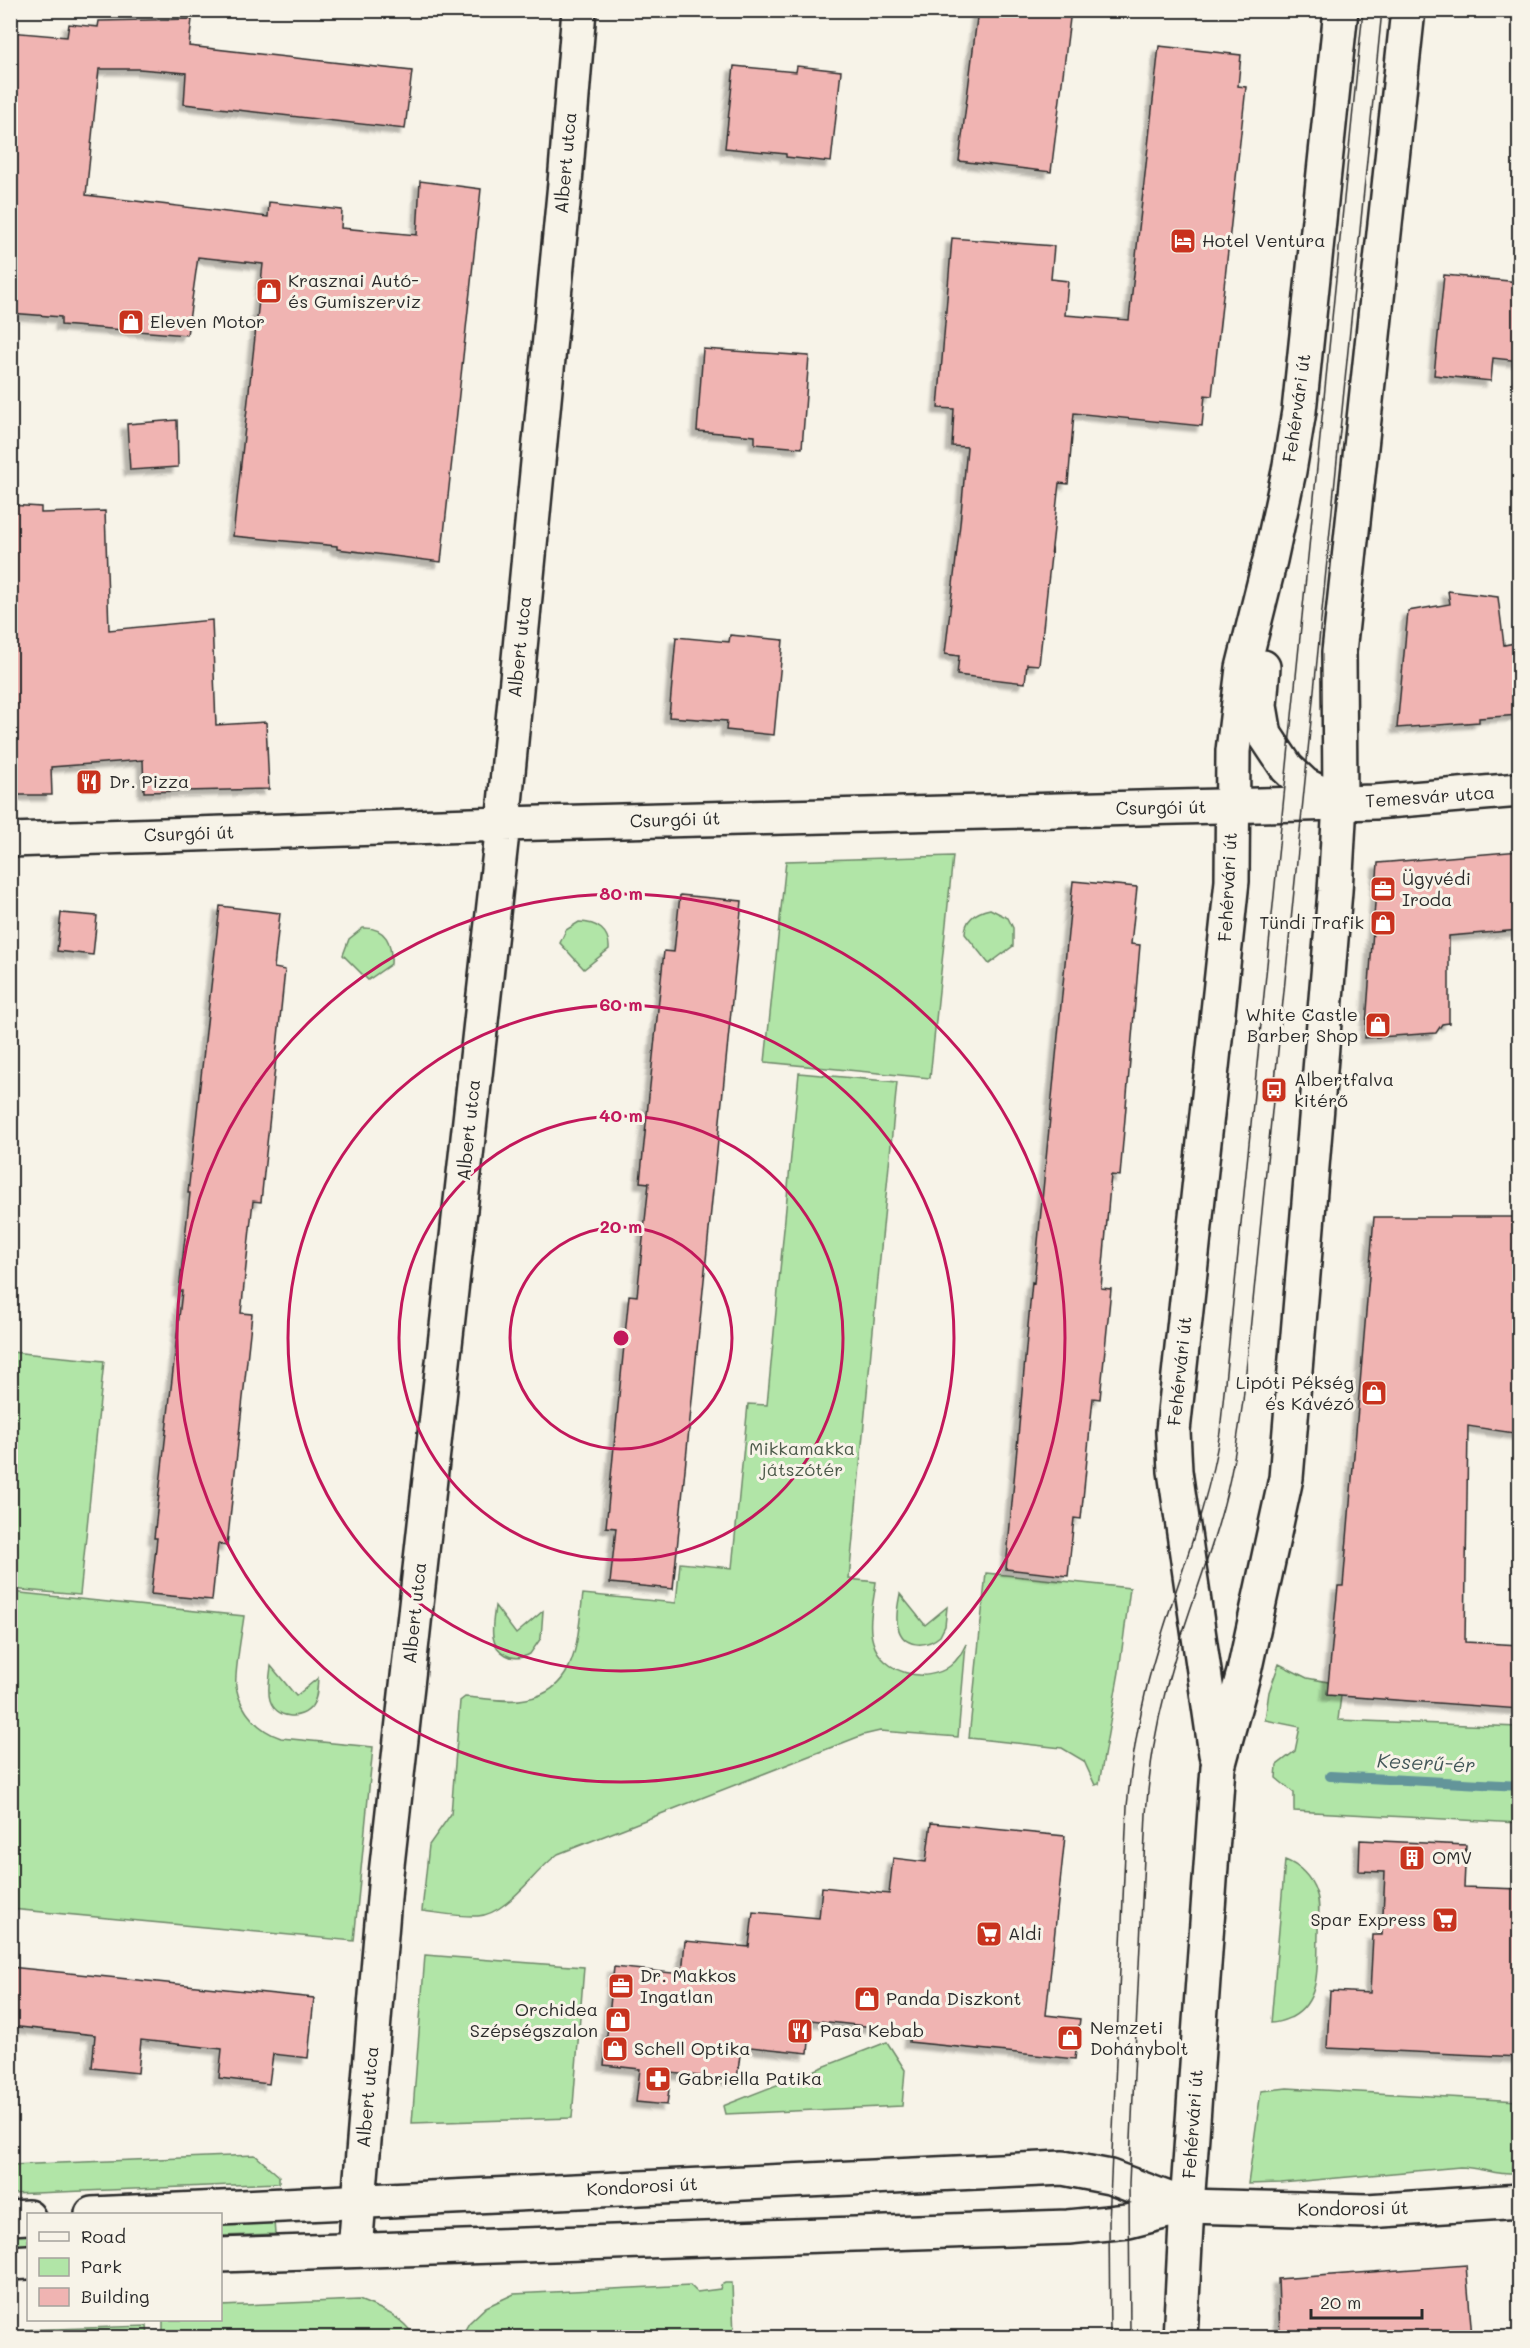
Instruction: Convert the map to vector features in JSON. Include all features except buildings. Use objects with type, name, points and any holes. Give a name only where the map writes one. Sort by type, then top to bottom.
[{"type":"street","name":"Albert utca","points":[[355,2250],[386,1874],[503,824],[565,183],[579,10]]},
{"type":"street","name":"Fehérvári út","points":[[1218,1767],[1175,1471],[1173,1431],[1232,881],[1233,751],[1243,668],[1270,560],[1299,411],[1341,10]]},
{"type":"street","name":"Fehérvári út","points":[[1180,2337],[1218,1767],[1244,1672],[1286,1478],[1330,956],[1340,803],[1339,652],[1408,10]]},
{"type":"street","points":[[1270,560],[1260,706],[1265,735],[1287,768],[1305,785],[1340,803]]},
{"type":"street","name":"Temesvár utca","points":[[1340,803],[1520,790]]},
{"type":"street","name":"Csurgói út","points":[[10,840],[503,824],[1340,803]]},
{"type":"street","name":"Kondorosi út","points":[[114,2213],[707,2183],[1063,2168],[1110,2177],[1187,2206]]},
{"type":"street","name":"Kondorosi út","points":[[222,2255],[1068,2227],[1128,2221],[1187,2206],[1367,2211],[1520,2201]]},
{"type":"street","points":[[10,2218],[27,2217]]},
{"type":"street","points":[[10,2263],[27,2262]]},
{"type":"green space","points":[[953,856],[930,1078],[765,1062],[786,861]]},
{"type":"green space","points":[[990,909],[1008,918],[1013,928],[1013,946],[989,964],[965,934],[967,924],[972,917]]},
{"type":"green space","points":[[579,922],[597,926],[605,933],[609,943],[609,949],[584,969],[560,943],[566,930]]},
{"type":"green space","points":[[363,928],[378,930],[383,934],[390,950],[391,964],[368,980],[343,955],[349,939]]},
{"type":"green space","name":"Mikkamakka játszótér","points":[[799,1073],[897,1082],[849,1579],[876,1582],[871,1635],[878,1653],[885,1662],[895,1668],[917,1675],[940,1672],[955,1661],[966,1644],[958,1737],[880,1731],[863,1735],[558,1854],[510,1900],[489,1913],[465,1916],[422,1911],[429,1845],[451,1814],[460,1701],[465,1697],[526,1699],[543,1694],[556,1685],[566,1673],[572,1659],[583,1594],[676,1603],[680,1563],[732,1568],[748,1404],[767,1405]]},
{"type":"green space","points":[[11,1352],[104,1361],[80,1595],[11,1589]]},
{"type":"green space","points":[[986,1573],[1130,1588],[1119,1672],[1099,1784],[1095,1785],[1084,1761],[1062,1748],[969,1738]]},
{"type":"green space","points":[[11,1592],[244,1616],[236,1687],[242,1705],[252,1719],[265,1731],[281,1738],[373,1747],[354,1941],[11,1909]]},
{"type":"green space","points":[[900,1594],[925,1625],[947,1607],[945,1626],[940,1636],[922,1644],[905,1639],[897,1623]]},
{"type":"green space","points":[[495,1606],[516,1634],[543,1611],[541,1638],[530,1654],[512,1658],[496,1646],[493,1634]]},
{"type":"green space","points":[[1279,1664],[1307,1678],[1328,1682],[1341,1696],[1338,1720],[1519,1727],[1519,1823],[1294,1811],[1294,1793],[1276,1778],[1277,1765],[1295,1751],[1300,1727],[1265,1720],[1269,1692]]},
{"type":"green space","points":[[271,1666],[296,1696],[318,1678],[315,1700],[307,1711],[289,1716],[273,1706],[269,1692]]},
{"type":"green space","points":[[1285,1860],[1304,1872],[1318,1897],[1316,1980],[1309,2001],[1302,2010],[1292,2017],[1271,2023]]},
{"type":"green space","points":[[425,1955],[584,1967],[572,2118],[412,2123]]},
{"type":"green space","points":[[887,2042],[905,2070],[902,2106],[725,2114],[723,2106]]},
{"type":"green space","points":[[1287,2088],[1519,2101],[1519,2173],[1505,2174],[1460,2167],[1248,2184],[1261,2091]]},
{"type":"green space","points":[[255,2155],[279,2176],[279,2183],[11,2194],[11,2165]]},
{"type":"green space","points":[[274,2221],[275,2234],[222,2236],[222,2223]]},
{"type":"green space","points":[[10,2232],[27,2232],[27,2245],[11,2245]]},
{"type":"green space","points":[[725,2283],[732,2283],[734,2337],[461,2337],[469,2323],[486,2307],[514,2294],[690,2285],[697,2292],[720,2289]]},
{"type":"green space","points":[[359,2300],[397,2318],[415,2337],[163,2337],[163,2321],[222,2321],[222,2306]]},
{"type":"green space","points":[[147,2326],[148,2337],[24,2337],[24,2330]]},
{"type":"waterway","name":"Keserű-ér","points":[[1330,1776],[1520,1786]]},
{"type":"tram line","points":[[1110,2338],[1109,2223],[1127,1806],[1136,1736],[1147,1684],[1199,1521],[1220,1432],[1363,10]]},
{"type":"tram line","points":[[1130,2338],[1129,2183],[1146,1814],[1152,1755],[1170,1675],[1227,1492],[1243,1401],[1382,10]]},
{"type":"place","name":"Hotel Ventura","points":[[1183,241]]},
{"type":"place","name":"Krasznai Autó- és Gumiszerviz","points":[[269,291]]},
{"type":"place","name":"Eleven Motor","points":[[131,322]]},
{"type":"place","name":"Dr. Pizza","points":[[89,782]]},
{"type":"place","name":"Ügyvédi Iroda","points":[[1383,889]]},
{"type":"place","name":"Tündi Trafik","points":[[1383,923]]},
{"type":"place","name":"White Castle Barber Shop","points":[[1378,1025]]},
{"type":"place","name":"Albertfalva kitérő","points":[[1274,1090]]},
{"type":"place","name":"Lipóti Pékség és Kávézó","points":[[1374,1393]]},
{"type":"place","name":"OMV","points":[[1412,1858]]},
{"type":"place","name":"Spar Express","points":[[1445,1920]]},
{"type":"place","name":"Aldi","points":[[989,1934]]},
{"type":"place","name":"Dr. Makkos Ingatlan","points":[[621,1986]]},
{"type":"place","name":"Panda Diszkont","points":[[867,1999]]},
{"type":"place","name":"Orchidea Szépségszalon","points":[[618,2020]]},
{"type":"place","name":"Pasa Kebab","points":[[800,2031]]},
{"type":"place","name":"Nemzeti Dohánybolt","points":[[1070,2038]]},
{"type":"place","name":"Schell Optika","points":[[615,2049]]},
{"type":"place","name":"Gabriella Patika","points":[[658,2079]]}]
